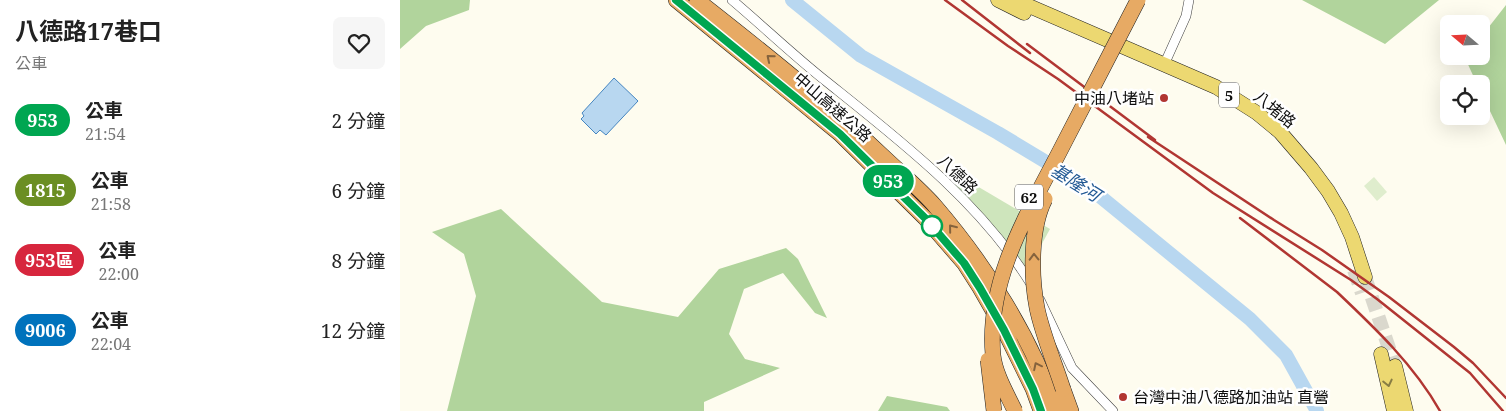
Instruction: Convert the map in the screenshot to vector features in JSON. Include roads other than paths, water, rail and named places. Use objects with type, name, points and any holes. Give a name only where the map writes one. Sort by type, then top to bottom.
[{"type":"highway","name":"中山高速公路","points":[[676,0],[840,134],[925,218],[964,263],[980,288],[1004,330],[1033,389],[1041,411]]},
{"type":"highway","name":"中山高速公路","points":[[697,0],[845,120],[934,205],[976,258],[992,282],[1022,334],[1056,411]]},
{"type":"highway","name":"62","points":[[994,411],[988,355],[989,317],[1000,267],[1028,198],[1131,0]]},
{"type":"highway","points":[[1015,411],[996,369],[993,356],[993,323],[997,296],[1012,244],[1138,0]]},
{"type":"highway","name":"62","points":[[1004,411],[1000,366],[1002,314],[1009,280],[1020,245],[1034,210],[1142,0]]},
{"type":"highway","points":[[1071,411],[1037,308],[1034,256],[1035,227],[1039,211],[1148,0]]},
{"type":"main road","name":"八堵路","points":[[998,0],[1018,11],[1212,94],[1252,120],[1274,138],[1321,196],[1334,217],[1360,273],[1352,237],[1341,213],[1311,168],[1280,132],[1257,113],[1216,87],[1016,0]]},
{"type":"main road","points":[[1381,354],[1394,411]]},
{"type":"main road","points":[[1395,366],[1406,411]]},
{"type":"street","name":"八德路","points":[[732,0],[825,81],[877,121],[960,195],[1017,262],[1043,306],[1072,368],[1113,411]]},
{"type":"street","points":[[1164,65],[1186,16],[1188,0]]},
{"type":"water","points":[[614,78],[638,101],[606,135],[600,130],[596,134],[581,119],[584,116],[582,113]]},
{"type":"waterway","name":"基隆河","points":[[792,0],[861,56],[998,133],[1091,189],[1250,319],[1286,355],[1317,411]]},
{"type":"tunnel","points":[[1354,270],[1362,293]]},
{"type":"tunnel","points":[[1365,277],[1395,366]]},
{"type":"railway","points":[[945,0],[1008,46],[1058,79],[1213,193],[1351,280],[1377,299],[1470,373],[1503,411]]},
{"type":"railway","points":[[962,0],[1030,53]]},
{"type":"railway","points":[[1027,44],[1155,140]]},
{"type":"railway","points":[[1148,137],[1322,250],[1389,297],[1473,363],[1506,398]]},
{"type":"railway","points":[[1240,218],[1337,292],[1379,333],[1406,363],[1430,394],[1440,411]]},
{"type":"place","name":"中油八堵站","points":[[1164,98]]},
{"type":"place","name":"台灣中油八德路加油站 直營","points":[[1123,397]]}]
